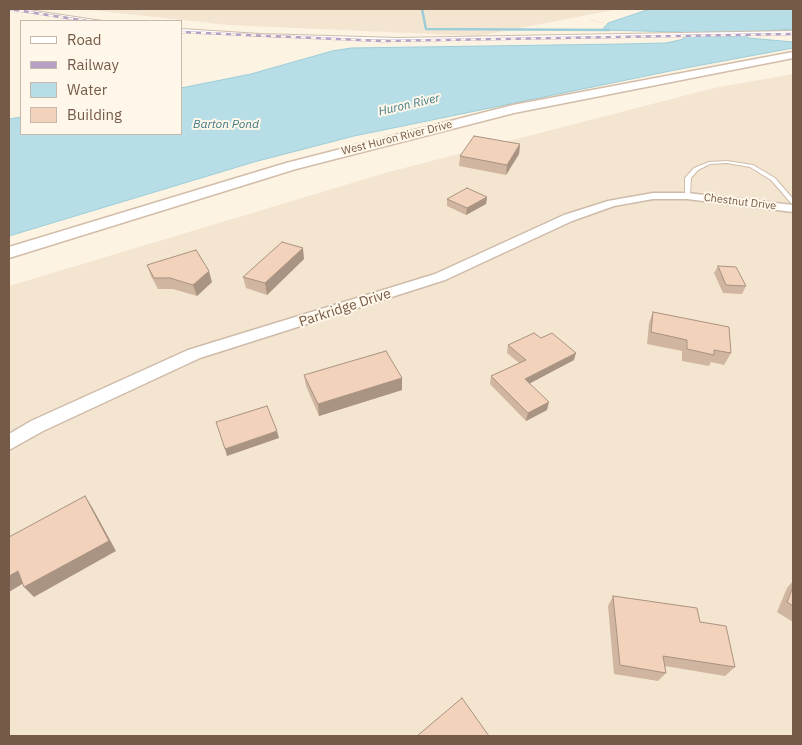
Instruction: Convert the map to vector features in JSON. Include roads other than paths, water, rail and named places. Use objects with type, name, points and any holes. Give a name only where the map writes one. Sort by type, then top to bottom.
[{"type":"street","name":"West Huron River Drive","points":[[9,252],[291,166],[456,124],[605,90],[793,55]]},
{"type":"street","name":"Parkridge Drive","points":[[9,443],[37,426],[194,354],[440,277],[568,218],[612,203],[647,196],[687,196]]},
{"type":"street","name":"Chestnut Drive","points":[[687,196],[793,209]]},
{"type":"lane","points":[[18,9],[93,20]]},
{"type":"lane","points":[[182,30],[260,35],[397,39],[793,32]]},
{"type":"lane","points":[[687,196],[688,178],[696,169],[709,163],[728,162],[751,166],[773,179],[793,202]]},
{"type":"water","name":"Barton Pond","points":[[650,9],[793,9],[793,29],[750,32],[746,36],[749,38],[793,42],[793,48],[680,69],[354,136],[254,162],[9,236],[9,119],[20,117],[20,135],[182,135],[182,88],[251,74],[332,51],[351,48],[666,43],[684,39],[682,32],[602,30],[608,23]]},
{"type":"waterway","points":[[422,9],[426,29],[609,30]]},
{"type":"railway","points":[[9,9],[80,20]]},
{"type":"railway","points":[[182,32],[382,41],[793,34]]},
{"type":"water label","name":"Huron River","points":[[409,105]]}]
